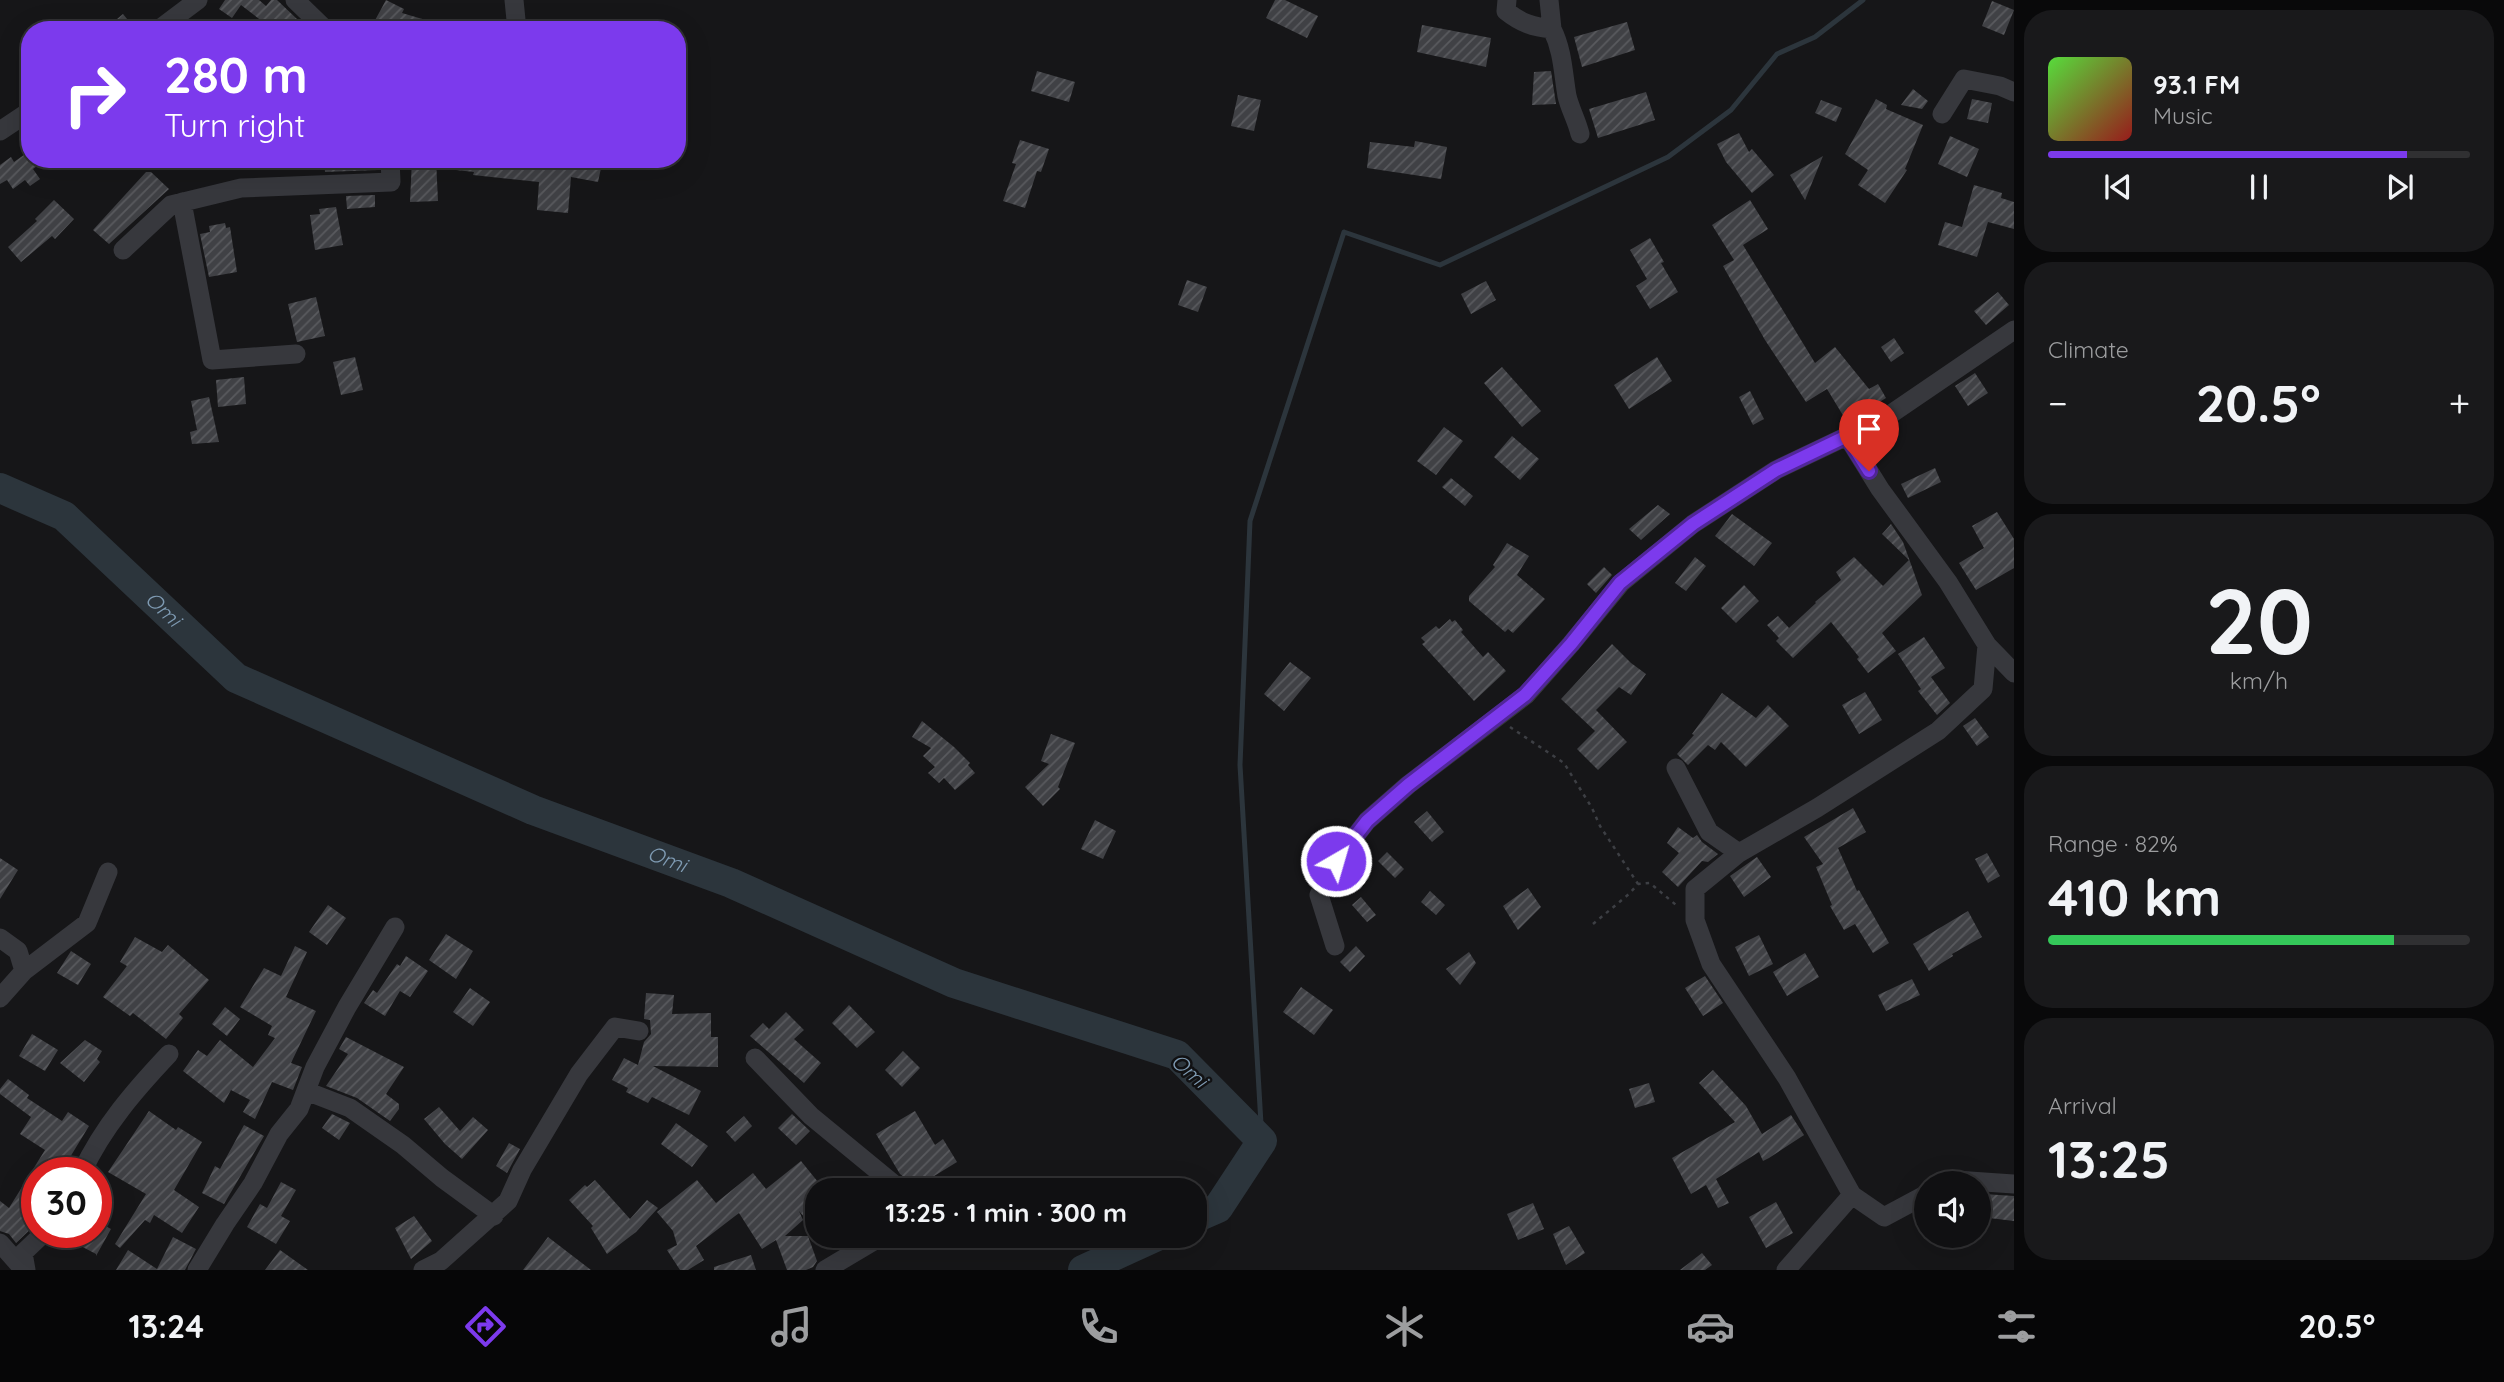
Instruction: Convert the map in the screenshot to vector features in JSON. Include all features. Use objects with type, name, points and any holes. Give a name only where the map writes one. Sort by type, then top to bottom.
[{"type":"street","points":[[170,21],[198,0]]},
{"type":"street","points":[[295,0],[317,21]]},
{"type":"street","points":[[514,0],[516,21]]},
{"type":"street","points":[[1507,0],[1506,11],[1518,21],[1534,27],[1552,29]]},
{"type":"street","points":[[1549,0],[1552,29],[1562,59],[1568,99],[1580,134]]},
{"type":"street","points":[[1942,114],[1964,79],[2000,86],[2014,92]]},
{"type":"street","points":[[0,131],[21,117]]},
{"type":"street","points":[[123,250],[171,205],[241,188],[391,182],[390,168]]},
{"type":"street","points":[[182,202],[212,360],[296,354]]},
{"type":"street","points":[[1335,946],[1319,895],[1336,861],[1367,821],[1408,785],[1525,695],[1620,583],[1693,524],[1776,470],[1885,418],[2014,330]]},
{"type":"street","points":[[1847,436],[1880,489],[1948,582],[1987,645],[2014,673]]},
{"type":"street","points":[[1914,1201],[1884,1217],[1852,1195],[1787,1078],[1711,964],[1695,920],[1695,888],[1739,853],[1818,808],[1938,732],[1983,688],[1987,645]]},
{"type":"street","points":[[1676,768],[1709,832],[1739,853]]},
{"type":"street","points":[[0,998],[24,971],[87,923],[108,872]]},
{"type":"street","points":[[197,1270],[253,1183],[279,1134],[299,1109],[315,1067],[347,1007],[396,927]]},
{"type":"street","points":[[0,938],[18,951],[24,971]]},
{"type":"street","points":[[424,1270],[441,1261],[509,1201],[522,1170],[579,1074],[615,1027],[639,1031]]},
{"type":"street","points":[[89,1157],[131,1094],[169,1054]]},
{"type":"street","points":[[755,1058],[811,1116],[886,1178]]},
{"type":"street","points":[[306,1091],[349,1108],[403,1145],[494,1216]]},
{"type":"street","points":[[1991,1182],[2014,1184]]},
{"type":"street","points":[[1786,1270],[1852,1195]]},
{"type":"street","points":[[0,1242],[25,1270]]},
{"type":"street","points":[[25,1270],[23,1253],[28,1248]]},
{"type":"street","points":[[825,1270],[862,1248]]},
{"type":"path","points":[[1497,717],[1564,763],[1592,808],[1600,827],[1638,884]]},
{"type":"path","points":[[1593,923],[1638,884],[1650,883],[1695,920]]},
{"type":"building","points":[[225,0],[259,0],[266,6],[271,0],[277,0],[297,19],[262,21],[241,5],[232,18],[219,9]]},
{"type":"building","points":[[386,0],[404,9],[402,13],[429,21],[375,21]]},
{"type":"building","points":[[1275,0],[1285,0],[1318,16],[1307,38],[1266,18]]},
{"type":"building","points":[[1992,1],[2014,10],[2004,35],[1982,26]]},
{"type":"building","points":[[123,14],[129,21],[115,21]]},
{"type":"building","points":[[1627,22],[1635,50],[1582,67],[1574,37]]},
{"type":"building","points":[[1422,25],[1491,38],[1486,67],[1417,52]]},
{"type":"building","points":[[1037,71],[1075,82],[1069,102],[1031,91]]},
{"type":"building","points":[[1551,71],[1556,104],[1532,105],[1534,72]]},
{"type":"building","points":[[1913,89],[1928,101],[1922,109],[1901,105]]},
{"type":"building","points":[[1646,92],[1655,120],[1598,138],[1589,109]]},
{"type":"building","points":[[1238,95],[1261,100],[1254,131],[1231,126]]},
{"type":"building","points":[[1876,99],[1887,105],[1886,109],[1923,125],[1905,169],[1907,170],[1885,203],[1858,185],[1868,170],[1845,154]]},
{"type":"building","points":[[1972,99],[1992,103],[1988,123],[1967,119]]},
{"type":"building","points":[[1821,100],[1842,108],[1836,122],[1815,113]]},
{"type":"building","points":[[1739,133],[1749,152],[1752,149],[1774,175],[1752,193],[1726,162],[1717,144]]},
{"type":"building","points":[[1950,136],[1979,149],[1967,177],[1938,164]]},
{"type":"building","points":[[1020,140],[1049,149],[1041,172],[1037,171],[1025,208],[1003,201],[1016,164],[1012,163]]},
{"type":"building","points":[[1415,141],[1447,147],[1441,179],[1367,168],[1370,142],[1414,147]]},
{"type":"building","points":[[1823,156],[1805,200],[1790,175]]},
{"type":"building","points":[[11,157],[14,162],[21,157],[21,168],[34,168],[40,179],[30,186],[25,180],[13,189],[7,180],[0,184],[0,165]]},
{"type":"building","points":[[325,168],[378,168],[378,170],[325,172]]},
{"type":"building","points":[[412,168],[436,168],[438,201],[410,202]]},
{"type":"building","points":[[438,168],[601,168],[598,182],[571,177],[568,213],[537,210],[539,182],[473,175],[474,172]]},
{"type":"building","points":[[146,172],[151,172],[169,189],[109,244],[93,230]]},
{"type":"building","points":[[1974,185],[2002,193],[2001,198],[2014,202],[2014,229],[1988,222],[1977,257],[1938,245],[1945,222],[1962,227]]},
{"type":"building","points":[[375,195],[375,207],[347,209],[346,196]]},
{"type":"building","points":[[54,200],[74,219],[55,239],[52,236],[21,262],[8,247],[37,221],[35,219]]},
{"type":"building","points":[[1750,200],[1768,229],[1743,245],[1815,363],[1835,347],[1869,389],[1878,384],[1886,398],[1847,422],[1827,389],[1806,402],[1765,340],[1723,266],[1734,260],[1712,225]]},
{"type":"building","points":[[336,207],[343,245],[315,250],[310,215],[320,214],[319,209]]},
{"type":"building","points":[[225,223],[226,228],[230,227],[237,272],[209,277],[200,234],[210,232],[209,226]]},
{"type":"building","points":[[1650,238],[1678,292],[1650,309],[1636,286],[1647,279],[1630,250]]},
{"type":"building","points":[[1187,280],[1207,287],[1198,312],[1178,305]]},
{"type":"building","points":[[1486,281],[1496,300],[1471,314],[1461,294]]},
{"type":"building","points":[[1998,292],[2009,305],[1986,325],[1974,311]]},
{"type":"building","points":[[316,297],[325,336],[297,342],[288,304]]},
{"type":"building","points":[[1894,338],[1904,353],[1891,362],[1881,347]]},
{"type":"building","points":[[355,357],[363,390],[341,395],[333,362]]},
{"type":"building","points":[[1657,357],[1672,381],[1629,409],[1614,385]]},
{"type":"building","points":[[1502,367],[1541,411],[1522,427],[1484,383]]},
{"type":"building","points":[[1975,373],[1988,393],[1968,406],[1955,386]]},
{"type":"building","points":[[244,377],[246,404],[218,407],[216,380]]},
{"type":"building","points":[[1750,391],[1764,419],[1753,425],[1739,397]]},
{"type":"building","points":[[209,397],[219,442],[192,444],[190,432],[197,430],[191,401]]},
{"type":"building","points":[[1444,427],[1463,441],[1436,475],[1417,461]]},
{"type":"building","points":[[1512,436],[1539,459],[1520,480],[1494,457]]},
{"type":"building","points":[[1935,468],[1941,482],[1908,498],[1901,484]]},
{"type":"building","points":[[1451,478],[1473,496],[1465,506],[1442,487]]},
{"type":"building","points":[[1658,505],[1670,514],[1641,540],[1629,529]]},
{"type":"building","points":[[1997,512],[2014,539],[2014,568],[1976,590],[1959,563],[1984,548],[1972,526]]},
{"type":"building","points":[[1732,514],[1772,543],[1754,566],[1715,536]]},
{"type":"building","points":[[1891,524],[1903,542],[1922,595],[1882,633],[1896,651],[1868,673],[1857,659],[1859,657],[1831,622],[1793,658],[1776,641],[1779,638],[1767,625],[1778,616],[1789,628],[1841,580],[1836,572],[1854,557],[1883,586],[1909,560],[1882,534]]},
{"type":"building","points":[[1507,543],[1529,556],[1517,575],[1545,599],[1513,633],[1508,629],[1505,632],[1469,601],[1469,596],[1495,567],[1493,565]]},
{"type":"building","points":[[1695,557],[1706,566],[1686,591],[1675,583]]},
{"type":"building","points":[[1604,567],[1612,575],[1596,593],[1587,584]]},
{"type":"building","points":[[1744,585],[1759,601],[1736,623],[1721,608]]},
{"type":"building","points":[[1450,619],[1452,622],[1455,620],[1463,630],[1461,632],[1483,657],[1488,652],[1506,671],[1474,701],[1422,644],[1425,642],[1421,638],[1436,626],[1439,629]]},
{"type":"building","points":[[1924,637],[1945,668],[1931,677],[1950,703],[1937,715],[1918,691],[1921,689],[1898,654]]},
{"type":"building","points":[[1612,644],[1646,674],[1631,695],[1619,687],[1596,710],[1627,742],[1598,770],[1577,749],[1595,731],[1561,699]]},
{"type":"building","points":[[1290,662],[1311,678],[1284,711],[1264,694]]},
{"type":"building","points":[[1865,692],[1882,720],[1859,734],[1842,705]]},
{"type":"building","points":[[1722,693],[1756,718],[1768,705],[1789,726],[1746,767],[1721,742],[1715,750],[1708,745],[1688,765],[1677,754],[1694,735],[1692,734]]},
{"type":"building","points":[[1975,718],[1989,737],[1977,746],[1963,726]]},
{"type":"building","points":[[922,721],[954,747],[970,763],[968,765],[975,773],[955,790],[944,778],[939,783],[928,773],[935,767],[923,756],[931,748],[912,737]]},
{"type":"building","points":[[1051,734],[1075,743],[1058,787],[1060,789],[1043,806],[1025,787],[1049,764],[1041,761]]},
{"type":"building","points":[[1853,808],[1866,832],[1838,848],[1857,891],[1859,890],[1889,943],[1873,953],[1855,924],[1844,930],[1830,906],[1832,905],[1816,867],[1823,864],[1804,837]]},
{"type":"building","points":[[1427,811],[1444,832],[1432,842],[1414,822]]},
{"type":"building","points":[[1095,820],[1116,831],[1103,859],[1081,849]]},
{"type":"building","points":[[1678,827],[1693,838],[1697,835],[1718,854],[1708,862],[1702,861],[1678,887],[1662,872],[1679,853],[1667,843]]},
{"type":"building","points":[[1387,852],[1404,869],[1395,878],[1378,861]]},
{"type":"building","points":[[1987,853],[2000,876],[1988,883],[1975,859]]},
{"type":"building","points":[[1757,857],[1771,877],[1744,897],[1730,876]]},
{"type":"building","points":[[0,858],[18,870],[0,899]]},
{"type":"building","points":[[1528,888],[1541,907],[1518,930],[1503,906]]},
{"type":"building","points":[[1430,891],[1445,905],[1436,915],[1421,902]]},
{"type":"building","points":[[1361,897],[1376,915],[1367,922],[1352,905]]},
{"type":"building","points":[[328,905],[346,918],[327,945],[309,932]]},
{"type":"building","points":[[1968,911],[1982,937],[1929,971],[1913,944]]},
{"type":"building","points":[[446,934],[473,951],[456,979],[429,960]]},
{"type":"building","points":[[1759,935],[1773,964],[1749,976],[1735,947]]},
{"type":"building","points":[[135,937],[162,952],[168,945],[209,980],[179,1014],[183,1018],[166,1039],[133,1013],[130,1016],[103,997],[127,966],[120,962]]},
{"type":"building","points":[[295,946],[307,952],[286,997],[316,1011],[291,1063],[302,1067],[293,1090],[272,1082],[255,1119],[243,1112],[250,1100],[231,1090],[224,1103],[183,1071],[198,1050],[207,1056],[220,1040],[253,1067],[275,1038],[268,1035],[272,1026],[240,1007],[264,968],[281,976]]},
{"type":"building","points":[[1356,946],[1365,956],[1350,972],[1340,962]]},
{"type":"building","points":[[71,951],[91,964],[78,985],[57,973]]},
{"type":"building","points":[[1469,952],[1476,963],[1460,985],[1446,969]]},
{"type":"building","points":[[1805,953],[1819,977],[1787,996],[1773,972]]},
{"type":"building","points":[[406,956],[428,971],[410,997],[400,991],[385,1016],[364,1003],[373,990],[377,993],[397,964],[400,966]]},
{"type":"building","points":[[1705,976],[1723,1003],[1703,1016],[1685,988]]},
{"type":"building","points":[[1912,979],[1920,995],[1886,1011],[1878,995]]},
{"type":"building","points":[[1301,987],[1333,1010],[1314,1035],[1283,1012]]},
{"type":"building","points":[[470,988],[490,1002],[473,1026],[453,1012]]},
{"type":"building","points":[[646,993],[674,995],[672,1014],[711,1013],[711,1037],[718,1037],[718,1067],[653,1066],[701,1091],[689,1115],[652,1097],[648,1103],[626,1092],[628,1088],[612,1080],[624,1058],[638,1065],[644,1042],[651,1034],[650,1020],[644,1019]]},
{"type":"building","points":[[849,1005],[875,1032],[857,1048],[832,1023]]},
{"type":"building","points":[[225,1007],[240,1019],[227,1036],[212,1024]]},
{"type":"building","points":[[786,1012],[804,1030],[794,1039],[821,1063],[804,1083],[750,1036],[763,1023],[769,1029]]},
{"type":"building","points":[[32,1034],[58,1050],[45,1071],[19,1056]]},
{"type":"building","points":[[346,1037],[404,1067],[386,1094],[399,1104],[399,1109],[390,1121],[357,1098],[326,1086],[348,1054],[339,1049]]},
{"type":"building","points":[[85,1040],[102,1051],[97,1059],[100,1062],[84,1082],[60,1063]]},
{"type":"building","points":[[903,1051],[920,1068],[902,1087],[885,1070]]},
{"type":"building","points":[[1713,1070],[1746,1106],[1762,1134],[1791,1115],[1804,1135],[1763,1161],[1759,1152],[1716,1179],[1729,1203],[1718,1208],[1706,1185],[1691,1194],[1672,1158],[1735,1122],[1699,1083]]},
{"type":"building","points":[[8,1079],[29,1095],[27,1098],[62,1121],[68,1112],[89,1126],[70,1157],[41,1157],[45,1150],[20,1134],[31,1117],[0,1094],[0,1089]]},
{"type":"building","points":[[1649,1083],[1655,1102],[1635,1108],[1629,1089]]},
{"type":"building","points":[[439,1107],[460,1131],[473,1117],[488,1130],[462,1159],[424,1119]]},
{"type":"building","points":[[149,1111],[176,1130],[178,1127],[202,1142],[174,1190],[199,1207],[182,1233],[154,1215],[150,1223],[145,1220],[120,1248],[115,1244],[146,1194],[112,1174],[112,1166]]},
{"type":"building","points":[[915,1111],[935,1145],[943,1139],[957,1162],[931,1178],[905,1178],[876,1134]]},
{"type":"building","points":[[332,1114],[350,1123],[339,1140],[322,1128]]},
{"type":"building","points":[[792,1114],[810,1131],[796,1145],[778,1128]]},
{"type":"building","points":[[744,1116],[752,1126],[735,1142],[726,1132]]},
{"type":"building","points":[[676,1123],[708,1146],[692,1167],[661,1144]]},
{"type":"building","points":[[244,1125],[264,1136],[224,1204],[202,1193],[215,1166],[220,1169]]},
{"type":"building","points":[[509,1143],[520,1149],[507,1173],[496,1166]]},
{"type":"building","points":[[801,1161],[815,1178],[805,1178],[805,1218],[799,1211],[803,1220],[785,1236],[805,1236],[805,1248],[812,1248],[817,1261],[813,1267],[806,1270],[787,1270],[776,1240],[762,1249],[739,1213],[696,1246],[704,1260],[688,1270],[680,1270],[667,1250],[677,1245],[673,1231],[657,1212],[697,1180],[716,1203],[753,1173],[766,1189]]},
{"type":"building","points":[[595,1180],[630,1219],[647,1200],[658,1208],[636,1232],[607,1254],[591,1228],[593,1226],[569,1200],[585,1185],[587,1187]]},
{"type":"building","points":[[281,1182],[296,1190],[281,1216],[290,1221],[276,1244],[247,1227],[260,1204],[267,1208]]},
{"type":"building","points":[[21,1189],[21,1238],[16,1243],[9,1234],[0,1231],[0,1201],[9,1208]]},
{"type":"building","points":[[1991,1194],[2014,1196],[2014,1221],[1991,1218]]},
{"type":"building","points":[[1776,1202],[1793,1233],[1766,1248],[1749,1217]]},
{"type":"building","points":[[1533,1203],[1544,1229],[1518,1240],[1507,1214]]},
{"type":"building","points":[[414,1216],[432,1241],[411,1259],[395,1228]]},
{"type":"building","points":[[1569,1226],[1585,1253],[1566,1265],[1553,1234]]},
{"type":"building","points":[[173,1237],[196,1249],[185,1270],[116,1270],[128,1250],[157,1269]]},
{"type":"building","points":[[548,1237],[591,1270],[523,1270]]},
{"type":"building","points":[[85,1248],[100,1248],[96,1254]]},
{"type":"building","points":[[280,1250],[308,1270],[265,1270]]},
{"type":"building","points":[[1702,1253],[1712,1265],[1705,1270],[1680,1270]]},
{"type":"building","points":[[751,1255],[756,1270],[714,1270],[714,1267]]},
{"type":"waterway","points":[[1262,1141],[1240,765],[1250,521],[1344,232],[1440,265],[1668,157],[1731,110],[1777,54],[1815,37],[1863,0]]},
{"type":"waterway","name":"Omi","points":[[0,488],[64,516],[236,678],[533,810],[731,883],[954,983],[1177,1055],[1262,1141],[1218,1208],[1207,1213]]},
{"type":"waterway","name":"Omi","points":[[1083,1270],[1131,1248]]},
{"type":"route","points":[[1336,861],[1367,821],[1408,785],[1525,695],[1620,583],[1693,524],[1776,470],[1847,436],[1869,471]]}]
